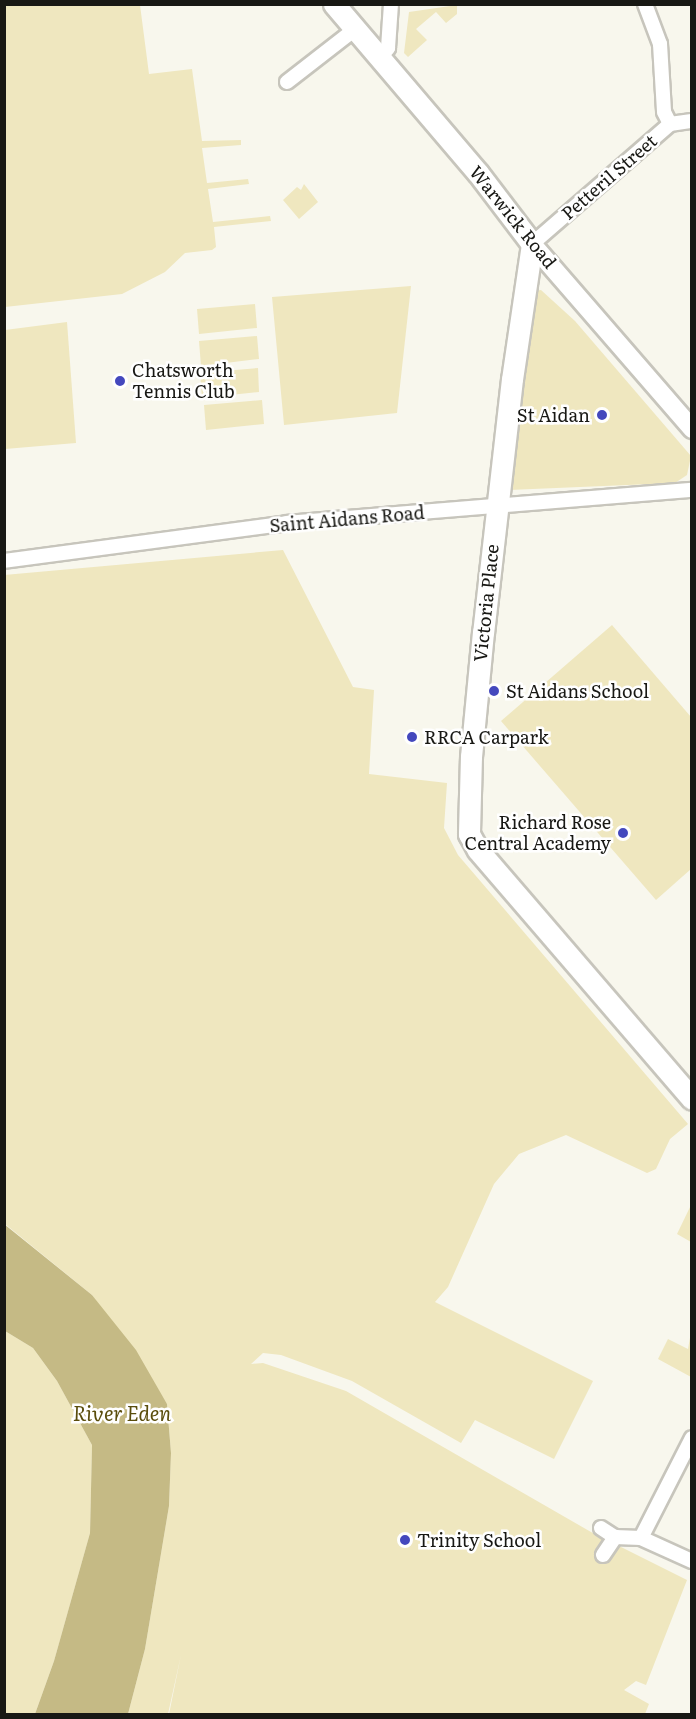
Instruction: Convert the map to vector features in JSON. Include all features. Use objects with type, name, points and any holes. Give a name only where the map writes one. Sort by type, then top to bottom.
[{"type":"main road","name":"Warwick Road","points":[[338,6],[532,244]]},
{"type":"main road","name":"Victoria Place","points":[[532,244],[497,507],[473,732],[469,834],[478,850],[692,1099]]},
{"type":"street","points":[[380,58],[388,48],[391,4]]},
{"type":"street","points":[[645,4],[660,44],[664,112],[670,124]]},
{"type":"street","points":[[287,82],[355,29]]},
{"type":"street","name":"Petteril Street","points":[[532,244],[670,124],[692,121]]},
{"type":"street","name":"Warwick Road","points":[[532,244],[692,429]]},
{"type":"street","name":"Saint Aidans Road","points":[[4,561],[287,523],[692,490]]},
{"type":"street","points":[[641,1538],[692,1438]]},
{"type":"street","points":[[601,1528],[615,1537],[641,1538],[692,1561]]},
{"type":"street","points":[[603,1555],[615,1537]]},
{"type":"shaded area","points":[[4,5],[140,5],[149,74],[192,69],[202,141],[241,140],[241,145],[202,148],[207,183],[248,179],[249,184],[208,189],[213,222],[270,216],[271,221],[214,227],[216,247],[212,250],[185,253],[165,272],[122,294],[5,307]]},
{"type":"shaded area","points":[[457,5],[457,14],[446,23],[436,12],[416,29],[427,40],[408,57],[404,53],[409,12]]},
{"type":"shaded area","points":[[304,184],[318,202],[299,219],[283,200],[297,187],[301,190]]},
{"type":"shaded area","points":[[411,286],[397,413],[284,425],[272,297]]},
{"type":"shaded area","points":[[541,290],[575,321],[691,456],[687,475],[675,483],[509,490],[534,291]]},
{"type":"shaded area","points":[[255,304],[257,328],[199,334],[197,309]]},
{"type":"shaded area","points":[[67,322],[76,443],[5,449],[5,330]]},
{"type":"shaded area","points":[[257,336],[259,359],[201,366],[199,341]]},
{"type":"shaded area","points":[[258,368],[259,392],[202,398],[200,373]]},
{"type":"shaded area","points":[[262,400],[264,424],[206,430],[204,405]]},
{"type":"shaded area","points":[[283,550],[353,687],[374,690],[369,774],[447,783],[444,828],[458,855],[688,1124],[670,1139],[656,1169],[647,1173],[566,1135],[519,1154],[494,1184],[448,1287],[435,1302],[593,1381],[554,1459],[475,1420],[461,1443],[352,1381],[281,1355],[263,1353],[251,1364],[263,1363],[346,1391],[591,1532],[687,1580],[646,1685],[636,1681],[624,1690],[649,1704],[645,1714],[169,1714],[181,1655],[168,1714],[128,1714],[145,1649],[169,1506],[171,1453],[167,1404],[92,1295],[5,1224],[4,575]]},
{"type":"shaded area","points":[[612,625],[691,717],[691,869],[656,900],[501,721]]},
{"type":"shaded area","points":[[691,1205],[691,1242],[677,1234]]},
{"type":"shaded area","points":[[5,1331],[33,1348],[57,1381],[92,1445],[90,1533],[54,1661],[35,1714],[5,1714]]},
{"type":"shaded area","points":[[691,1332],[691,1377],[658,1359],[668,1339],[688,1349]]},
{"type":"water","name":"River Eden","points":[[4,1224],[92,1295],[136,1350],[167,1404],[171,1453],[169,1506],[145,1649],[128,1714],[35,1714],[54,1661],[90,1533],[92,1445],[57,1381],[33,1348],[5,1331]]},
{"type":"place","name":"Chatsworth Tennis Club","points":[[120,381]]},
{"type":"place","name":"St Aidan","points":[[602,415]]},
{"type":"place","name":"St Aidans School","points":[[494,691]]},
{"type":"place","name":"RRCA Carpark","points":[[412,737]]},
{"type":"place","name":"Richard Rose Central Academy","points":[[623,833]]},
{"type":"place","name":"Trinity School","points":[[405,1540]]}]
